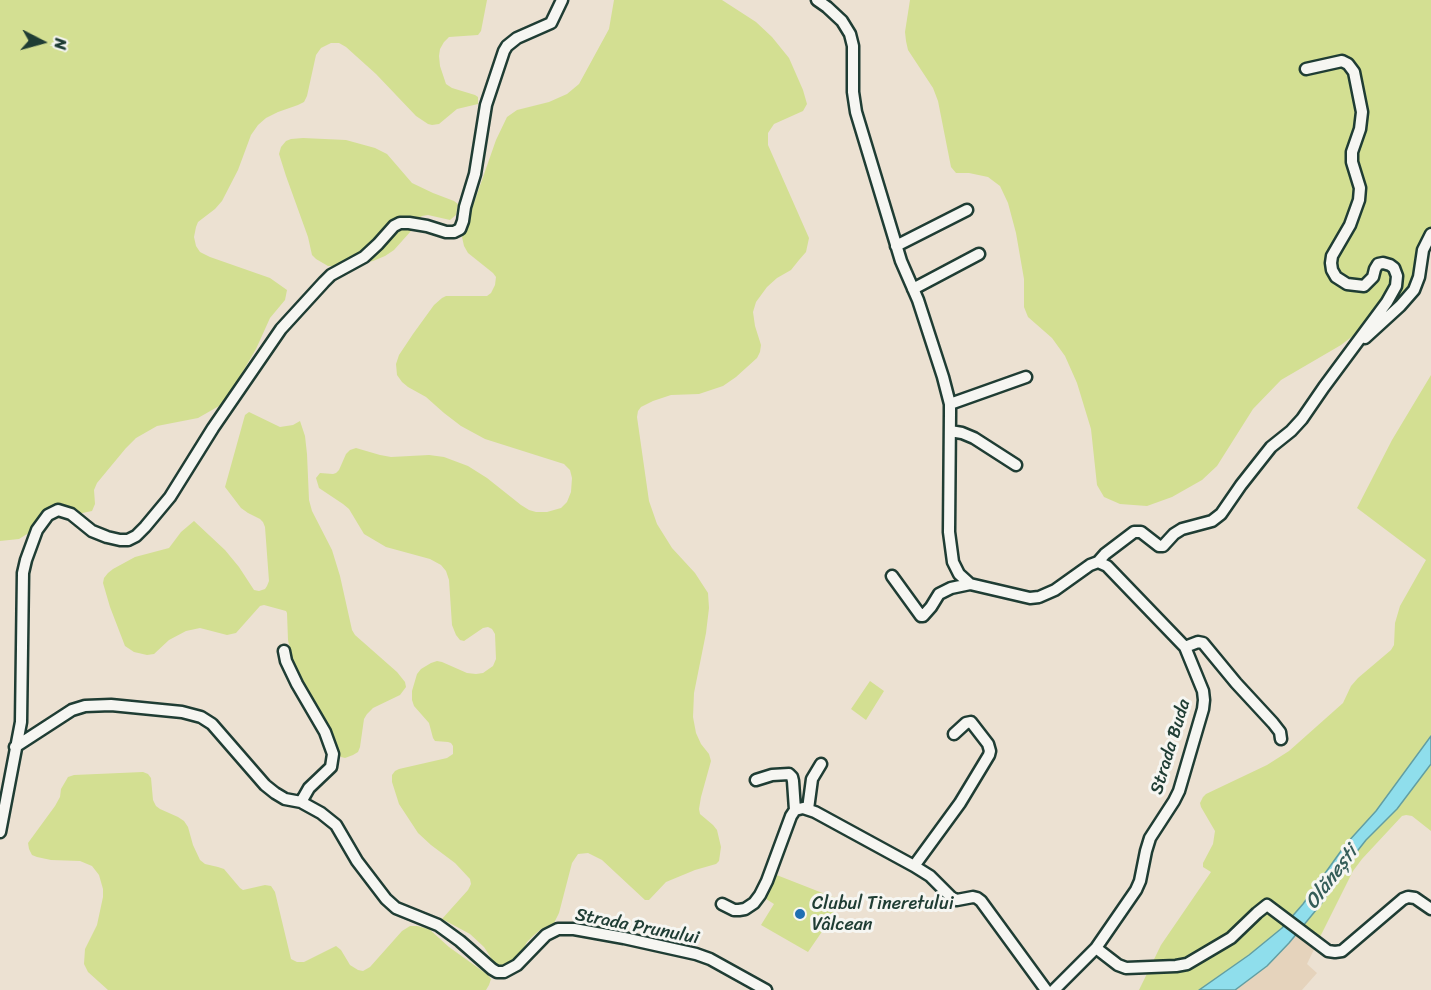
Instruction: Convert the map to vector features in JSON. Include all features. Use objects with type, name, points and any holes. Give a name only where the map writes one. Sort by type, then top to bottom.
[{"type":"street","points":[[0,832],[21,722],[24,573],[32,541],[41,525],[48,515],[58,510],[71,514],[92,531],[107,537],[128,540],[136,536],[170,497],[213,428],[281,329],[319,286],[331,275],[364,257],[394,226],[400,223],[427,226],[446,232],[460,229],[475,174],[486,105],[504,51],[517,38],[551,23],[562,0]]},
{"type":"street","points":[[817,0],[842,21],[852,40],[853,92],[856,112],[896,246],[935,347],[950,404],[950,543],[956,570],[970,584],[1030,598],[1047,595],[1090,565],[1098,562],[1134,532],[1141,532],[1159,546],[1163,546],[1174,534],[1212,521],[1221,514],[1271,447],[1302,419],[1387,302],[1396,286],[1398,276],[1394,268],[1383,263],[1378,264],[1373,277],[1364,286],[1347,284],[1336,278],[1332,270],[1332,256],[1350,225],[1359,200],[1360,188],[1352,162],[1352,152],[1360,129],[1362,112],[1354,72],[1348,64],[1341,61],[1306,69]]},
{"type":"street","points":[[896,246],[967,210]]},
{"type":"street","points":[[1346,357],[1414,290],[1419,277],[1423,250],[1431,234]]},
{"type":"street","points":[[913,289],[979,254]]},
{"type":"street","points":[[950,404],[1026,377]]},
{"type":"street","points":[[950,431],[974,438],[1016,465]]},
{"type":"street","name":"Strada Buda","points":[[1054,990],[1096,948],[1136,890],[1150,838],[1179,792],[1203,710],[1203,691],[1185,647],[1107,566],[1098,562]]},
{"type":"street","points":[[892,576],[921,616],[931,607],[939,594],[951,588],[970,584]]},
{"type":"street","points":[[1185,647],[1198,642],[1203,643],[1273,723],[1280,732],[1281,739]]},
{"type":"street","points":[[284,651],[286,661],[325,732],[333,754],[331,767],[309,788],[301,802]]},
{"type":"street","name":"Strada Prunului","points":[[15,747],[72,710],[85,706],[111,705],[182,712],[201,717],[212,724],[275,794],[285,799],[301,802],[336,825],[357,861],[386,900],[396,908],[444,929],[497,972],[504,972],[517,965],[546,934],[558,929],[574,929],[696,954],[710,959],[766,990]]},
{"type":"street","points":[[914,866],[960,803],[989,755],[988,744],[971,722],[966,723],[954,734]]},
{"type":"street","points":[[808,809],[812,779],[821,764]]},
{"type":"street","points":[[722,904],[734,910],[745,909],[754,903],[760,895],[795,810],[793,781],[789,774],[772,775],[756,780]]},
{"type":"street","points":[[795,810],[808,809],[914,866],[930,876],[952,898],[957,900],[973,897],[981,901],[1046,990]]},
{"type":"street","points":[[1096,948],[1118,965],[1126,968],[1187,964],[1231,938],[1267,905],[1328,951],[1335,952],[1342,951],[1402,899],[1414,898],[1431,909]]},
{"type":"shaded area","points":[[1303,927],[1319,939],[1307,964],[1317,973],[1302,990],[1235,990],[1267,966]]},
{"type":"green space","points":[[0,0],[487,0],[481,31],[478,35],[449,37],[440,49],[439,56],[446,84],[475,95],[478,97],[478,104],[457,109],[439,124],[428,124],[416,116],[376,74],[346,47],[339,43],[331,43],[321,48],[316,55],[304,102],[266,118],[258,125],[251,135],[238,170],[222,201],[198,222],[196,227],[194,237],[200,252],[270,278],[287,290],[285,300],[270,318],[256,349],[229,395],[219,406],[198,418],[157,426],[136,438],[97,483],[92,511],[54,519],[19,539],[0,541]]},
{"type":"green space","points":[[614,0],[722,0],[756,22],[772,37],[789,58],[807,104],[803,111],[774,124],[768,133],[768,145],[809,238],[806,252],[791,270],[767,287],[756,302],[753,312],[761,345],[757,358],[723,386],[699,394],[671,395],[653,401],[641,407],[637,417],[649,501],[657,524],[672,548],[695,573],[708,593],[706,633],[694,693],[693,717],[696,733],[711,761],[699,809],[700,814],[717,830],[721,847],[719,861],[666,882],[649,900],[645,900],[602,860],[588,853],[578,854],[572,863],[559,913],[554,923],[541,929],[527,942],[518,959],[504,967],[499,967],[484,947],[470,934],[442,919],[468,890],[471,884],[470,879],[455,863],[418,833],[399,804],[392,782],[392,775],[399,769],[447,758],[453,754],[451,743],[435,741],[429,723],[414,706],[412,691],[417,674],[421,669],[437,661],[467,673],[483,673],[493,666],[496,659],[495,634],[488,627],[464,641],[460,640],[452,625],[449,580],[441,565],[430,559],[386,547],[364,534],[349,509],[319,488],[316,478],[320,473],[336,473],[346,454],[356,448],[391,457],[429,455],[444,457],[468,466],[521,505],[536,512],[561,508],[567,502],[571,492],[572,478],[570,470],[564,464],[485,439],[461,426],[426,397],[402,382],[397,375],[396,364],[399,355],[413,334],[434,305],[442,298],[446,296],[487,296],[491,293],[496,277],[468,253],[462,237],[496,140],[507,117],[517,110],[549,102],[567,94],[579,84],[609,29]]},
{"type":"green space","points":[[910,0],[1431,0],[1431,231],[1407,289],[1384,312],[1341,345],[1281,380],[1253,409],[1217,466],[1202,480],[1172,497],[1147,506],[1120,504],[1104,497],[1097,485],[1091,429],[1077,383],[1065,356],[1052,338],[1028,317],[1024,307],[1024,279],[1008,203],[1000,186],[988,177],[956,173],[951,167],[938,101],[933,88],[908,50],[905,32]]},
{"type":"green space","points":[[303,138],[346,140],[375,148],[387,154],[412,183],[458,204],[456,215],[450,220],[428,215],[422,216],[394,250],[373,261],[328,266],[312,255],[279,154],[286,141]]},
{"type":"green space","points":[[1431,375],[1431,736],[1376,811],[1346,844],[1303,904],[1282,928],[1249,955],[1199,990],[1139,990],[1161,945],[1211,872],[1203,867],[1203,863],[1213,844],[1215,831],[1201,807],[1203,797],[1267,765],[1289,751],[1343,703],[1351,686],[1358,678],[1394,645],[1395,623],[1400,606],[1426,560],[1357,508],[1392,440]]},
{"type":"green space","points":[[249,412],[280,427],[293,425],[300,421],[305,436],[309,500],[312,511],[332,550],[352,630],[405,682],[406,687],[400,695],[373,708],[367,714],[358,752],[345,758],[338,754],[293,663],[288,640],[286,611],[260,606],[236,633],[227,635],[200,628],[186,631],[169,640],[154,654],[147,655],[134,652],[125,646],[103,583],[108,573],[135,557],[169,548],[181,532],[194,521],[225,550],[254,590],[265,589],[269,581],[265,527],[260,519],[241,508],[225,487],[245,415]]},
{"type":"green space","points":[[870,681],[884,691],[866,720],[851,709]]},
{"type":"green space","points":[[1431,764],[1431,831],[1412,816],[1402,816],[1353,871],[1319,939],[1303,927],[1344,868],[1366,840],[1397,809]]},
{"type":"green space","points":[[143,772],[151,778],[153,800],[156,806],[178,817],[188,827],[200,860],[205,864],[224,869],[243,890],[265,885],[271,886],[275,892],[291,959],[304,962],[336,946],[350,965],[363,971],[370,967],[402,931],[410,926],[417,926],[429,929],[449,947],[488,975],[491,979],[486,990],[108,990],[88,972],[84,964],[85,949],[97,925],[103,897],[99,875],[92,866],[80,861],[51,860],[32,855],[28,843],[55,806],[68,777]]},
{"type":"green space","name":"Clubul Tineretului Vâlcean","points":[[774,874],[843,901],[808,952],[761,925],[774,904],[763,897]]},
{"type":"water","name":"Olănești","points":[[1431,736],[1431,764],[1397,809],[1366,840],[1344,868],[1321,904],[1289,943],[1267,966],[1235,990],[1199,990],[1249,955],[1282,928],[1303,904],[1346,844],[1376,811]]},
{"type":"place","name":"Clubul Tineretului Vâlcean","points":[[800,914]]}]
